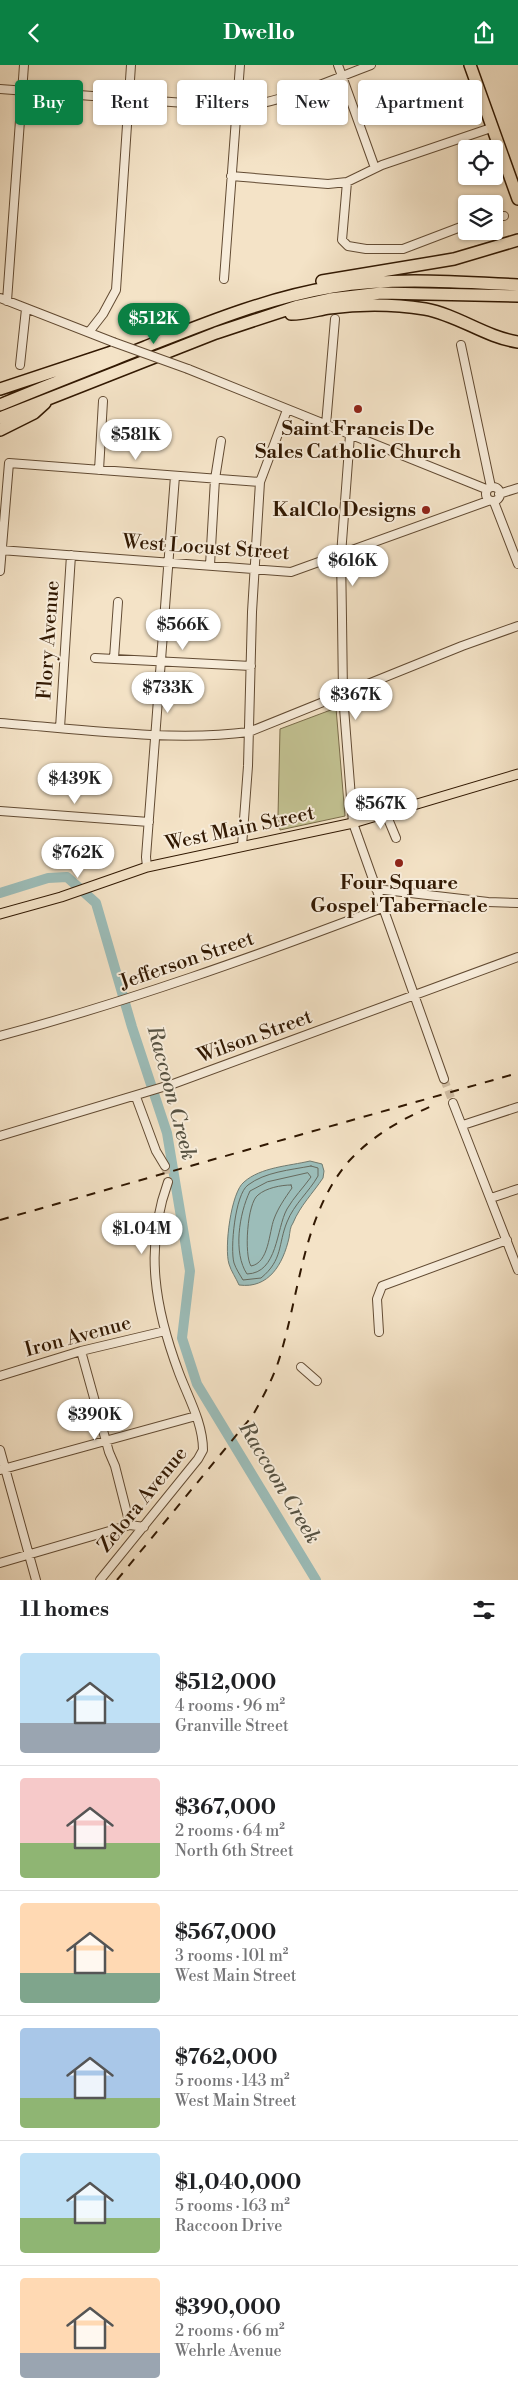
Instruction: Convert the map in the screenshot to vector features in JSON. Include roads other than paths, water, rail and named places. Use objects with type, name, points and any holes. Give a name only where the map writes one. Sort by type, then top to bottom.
[{"type":"highway","points":[[470,65],[518,199]]},
{"type":"highway","points":[[475,65],[518,182]]},
{"type":"highway","points":[[248,308],[262,298],[311,283],[454,259],[518,240]]},
{"type":"highway","points":[[0,405],[248,308],[299,293],[351,285],[424,281],[518,285]]},
{"type":"highway","points":[[0,418],[270,314],[330,299],[381,293],[518,296]]},
{"type":"highway","points":[[270,314],[297,314],[354,306],[400,306],[439,313],[508,341],[518,342]]},
{"type":"highway","points":[[0,389],[120,349],[142,348]]},
{"type":"highway","points":[[0,430],[34,413],[51,397]]},
{"type":"main road","name":"West Main Street","points":[[0,913],[61,897],[147,867],[353,823],[518,774]]},
{"type":"street","points":[[23,80],[24,65]]},
{"type":"street","points":[[130,80],[131,65]]},
{"type":"street","points":[[239,80],[240,65]]},
{"type":"street","points":[[338,65],[375,169]]},
{"type":"street","points":[[267,101],[371,65]]},
{"type":"street","points":[[0,89],[15,90]]},
{"type":"street","points":[[19,125],[4,300],[188,369],[350,435],[488,488],[497,488],[499,499],[491,501]]},
{"type":"street","points":[[89,332],[103,315],[116,290],[127,125]]},
{"type":"street","points":[[224,279],[235,125]]},
{"type":"street","points":[[231,176],[328,184],[347,182],[436,145],[491,128]]},
{"type":"street","points":[[347,182],[342,240],[348,246],[366,249],[403,249],[458,228]]},
{"type":"street","points":[[20,365],[26,309]]},
{"type":"street","points":[[326,425],[335,319]]},
{"type":"street","points":[[460,345],[491,501],[518,564]]},
{"type":"street","points":[[99,470],[102,401]]},
{"type":"street","points":[[242,846],[260,482],[287,410]]},
{"type":"street","points":[[350,435],[341,555],[343,695],[353,823],[444,1079]]},
{"type":"street","points":[[210,565],[215,479],[221,441]]},
{"type":"street","points":[[0,571],[9,463],[260,482]]},
{"type":"street","points":[[147,867],[146,857],[175,476]]},
{"type":"street","points":[[499,494],[518,488]]},
{"type":"street","name":"West Locust Street","points":[[1,550],[297,571],[491,501]]},
{"type":"street","name":"Flory Avenue","points":[[60,728],[71,555]]},
{"type":"street","points":[[114,658],[118,602]]},
{"type":"street","points":[[0,723],[155,734],[217,735],[249,732],[455,649],[518,626]]},
{"type":"street","points":[[95,658],[251,666]]},
{"type":"street","points":[[0,811],[149,822]]},
{"type":"street","points":[[386,814],[396,838]]},
{"type":"street","points":[[376,889],[518,903]]},
{"type":"street","name":"Jefferson Street","points":[[0,1036],[150,992],[382,909]]},
{"type":"street","name":"Wilson Street","points":[[0,1136],[173,1084],[518,957]]},
{"type":"street","points":[[140,1095],[148,1134],[165,1166]]},
{"type":"street","points":[[453,1103],[518,1270]]},
{"type":"street","points":[[463,1125],[518,1107]]},
{"type":"street","points":[[3,1469],[196,1416],[165,1331],[156,1287],[153,1245],[157,1215],[168,1182]]},
{"type":"street","points":[[491,1198],[518,1189]]},
{"type":"street","points":[[379,1332],[377,1299],[382,1286],[507,1240]]},
{"type":"street","name":"Iron Avenue","points":[[0,1376],[81,1351],[165,1331]]},
{"type":"street","points":[[81,1351],[106,1441],[116,1466],[130,1525]]},
{"type":"street","points":[[301,1367],[317,1381]]},
{"type":"street","name":"Zelora Avenue","points":[[100,1580],[198,1459],[203,1450],[196,1416]]},
{"type":"street","points":[[0,1450],[3,1469],[36,1580]]},
{"type":"street","points":[[0,1563],[130,1525],[144,1527]]},
{"type":"water","points":[[310,1161],[322,1164],[323,1178],[296,1217],[283,1257],[273,1273],[266,1279],[250,1285],[239,1285],[229,1264],[227,1246],[232,1208],[239,1188],[244,1182],[259,1173]]},
{"type":"waterway","name":"Raccoon Creek","points":[[0,893],[48,878],[67,877],[96,903],[132,1027],[167,1133],[190,1271],[182,1338],[197,1384],[316,1580]]},
{"type":"tunnel","points":[[444,1079],[453,1103]]},
{"type":"tunnel","points":[[165,1166],[168,1182]]},
{"type":"railway","points":[[0,1220],[518,1073]]},
{"type":"railway","points":[[117,1580],[253,1415],[279,1361],[305,1253],[322,1204],[334,1182],[349,1161],[368,1143],[399,1122],[434,1105]]},
{"type":"place","name":"Saint Francis De Sales Catholic Church","points":[[358,409]]},
{"type":"place","name":"KalClo Designs","points":[[426,510]]},
{"type":"place","name":"Four Square Gospel Tabernacle","points":[[399,863]]}]
